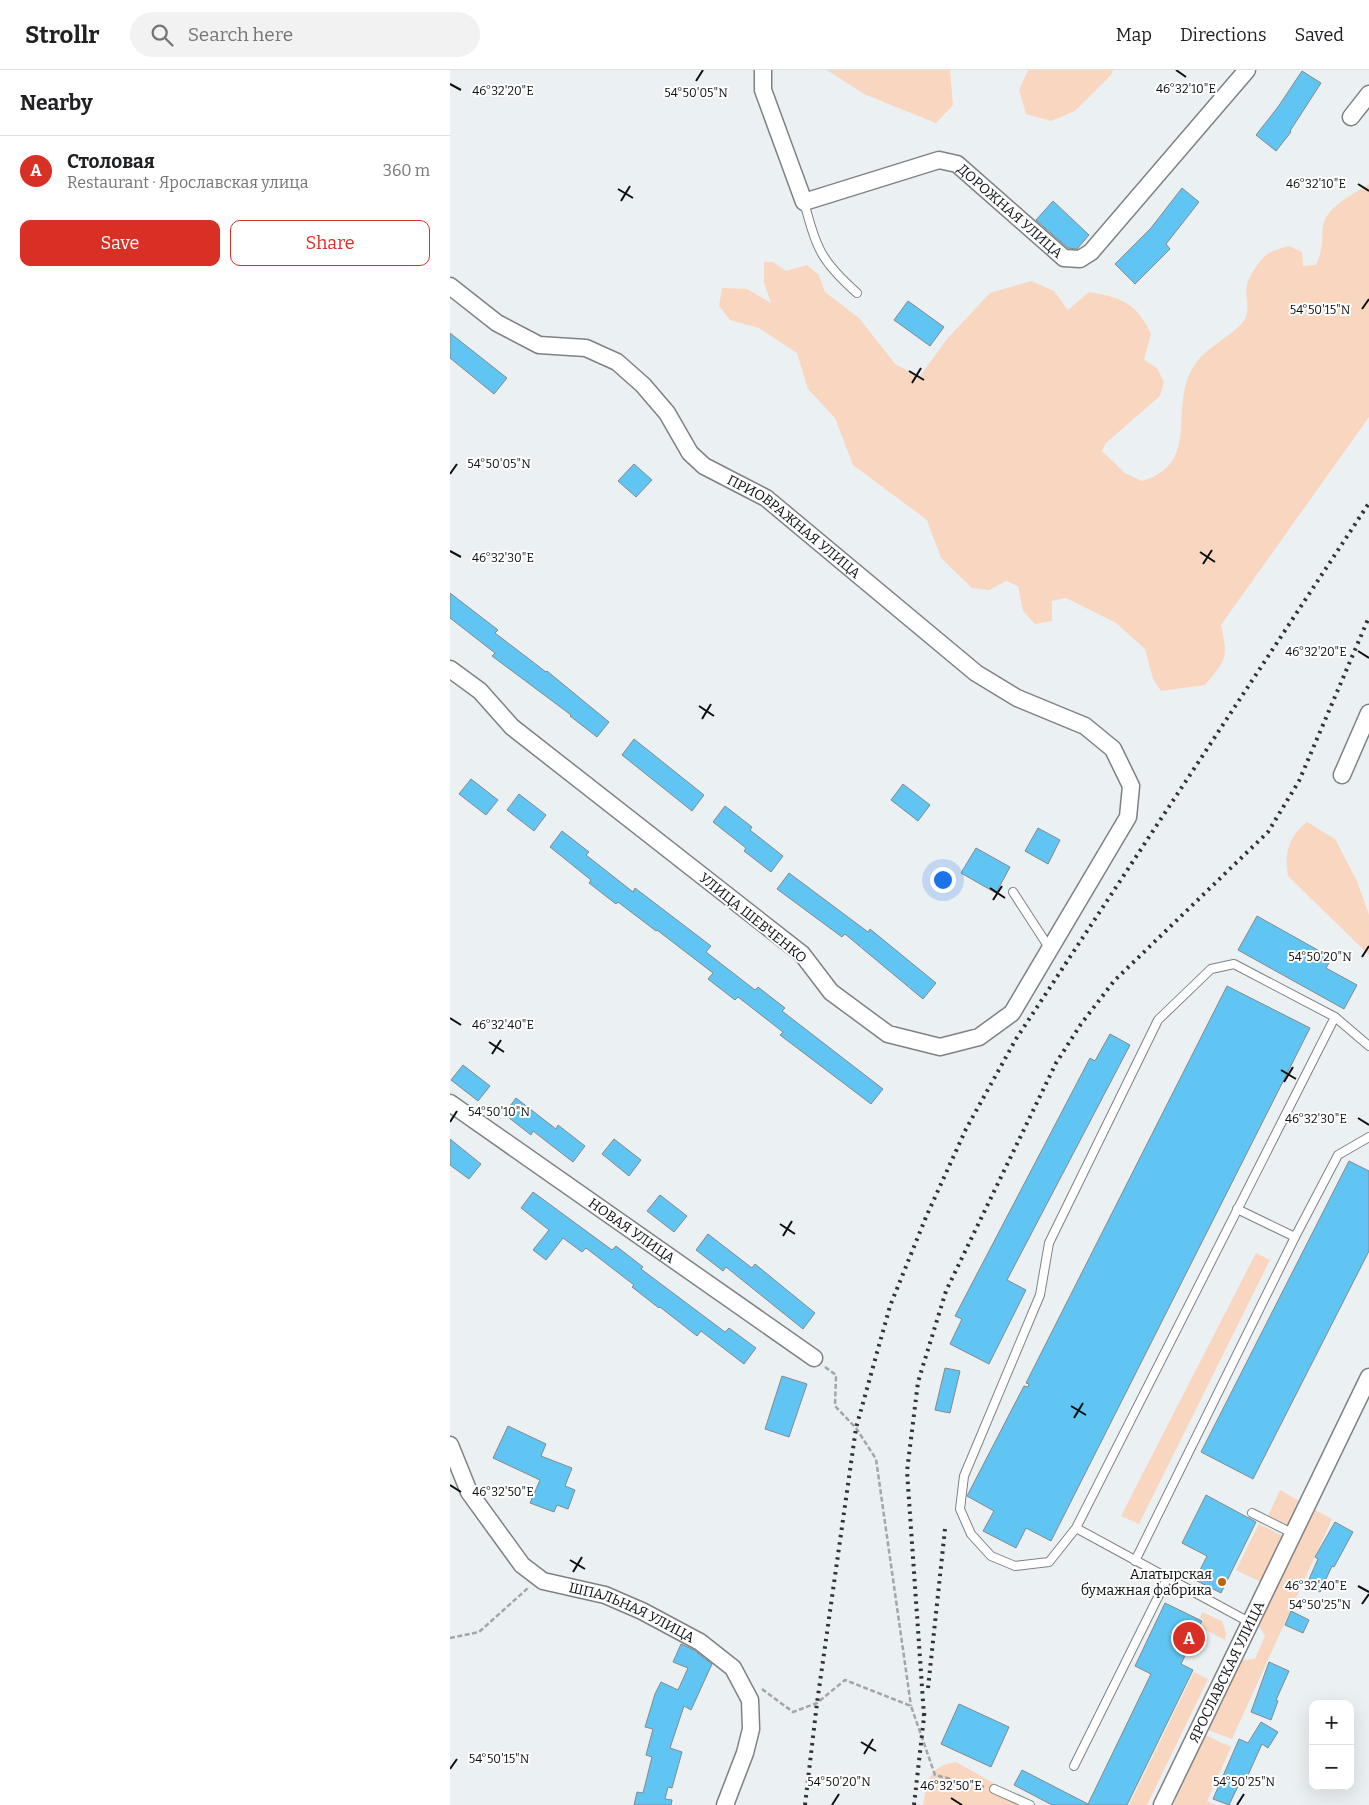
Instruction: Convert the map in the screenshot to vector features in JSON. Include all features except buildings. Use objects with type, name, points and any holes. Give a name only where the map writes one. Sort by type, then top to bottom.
[{"type":"street","points":[[763,70],[764,90],[804,202]]},
{"type":"street","name":"ДОРОЖНАЯ УЛИЦА","points":[[804,202],[939,160],[957,164],[1064,258],[1080,259],[1091,252],[1247,70]]},
{"type":"street","points":[[1351,117],[1369,94]]},
{"type":"street","name":"ПРИОВРАЖНАЯ УЛИЦА","points":[[450,286],[496,323],[539,345],[586,348],[617,362],[643,385],[667,413],[690,454],[704,466],[766,498],[976,673],[1017,698],[1084,726],[1113,749],[1131,786]]},
{"type":"street","name":"УЛИЦА ШЕВЧЕНКО","points":[[450,669],[480,691],[512,727],[802,954],[831,992],[888,1034],[940,1047],[979,1037],[1012,1013],[1128,817],[1131,786]]},
{"type":"street","points":[[1342,775],[1369,713]]},
{"type":"street","name":"НОВАЯ УЛИЦА","points":[[450,1103],[814,1358]]},
{"type":"street","name":"ЯРОСЛАВСКАЯ УЛИЦА","points":[[1162,1805],[1369,1377]]},
{"type":"street","name":"ШПАЛЬНАЯ УЛИЦА","points":[[450,1445],[469,1492],[522,1565],[542,1581],[605,1596],[642,1611],[700,1642],[733,1668],[750,1700],[751,1729],[745,1753],[725,1805]]},
{"type":"lane","points":[[804,202],[816,247],[833,272],[857,293]]},
{"type":"lane","points":[[1013,892],[1050,949]]},
{"type":"lane","points":[[1334,1017],[1076,1528],[1049,1562],[1015,1566],[991,1556],[971,1534],[960,1508],[964,1476],[1040,1295],[1049,1243],[1158,1020],[1211,969],[1234,964],[1334,1017],[1369,1046]]},
{"type":"lane","points":[[1135,1561],[1295,1237],[1338,1155],[1369,1137]]},
{"type":"lane","points":[[1237,1209],[1295,1237]]},
{"type":"lane","points":[[1252,1513],[1292,1533]]},
{"type":"lane","points":[[1076,1528],[1167,1580],[1249,1622]]},
{"type":"lane","points":[[1074,1766],[1167,1580]]},
{"type":"lane","points":[[994,1789],[1030,1805]]},
{"type":"path","points":[[814,1358],[836,1375],[834,1406],[856,1428],[876,1459],[912,1706],[935,1775],[994,1789]]},
{"type":"path","points":[[450,1638],[479,1632],[523,1591],[542,1581]]},
{"type":"path","points":[[756,1684],[794,1712],[816,1703],[845,1680],[912,1706]]},
{"type":"shaded area","points":[[827,70],[950,70],[953,105],[936,123],[864,94]]},
{"type":"shaded area","points":[[1028,70],[1113,70],[1111,75],[1075,111],[1051,121],[1026,114],[1019,90]]},
{"type":"shaded area","points":[[1369,184],[1369,417],[1221,625],[1225,645],[1224,658],[1205,685],[1161,691],[1153,679],[1145,649],[1116,623],[1066,598],[1052,601],[1052,621],[1035,624],[1023,611],[1018,586],[1006,581],[989,590],[972,588],[941,558],[927,520],[853,465],[835,418],[808,389],[797,353],[759,328],[730,320],[719,306],[722,288],[747,289],[771,303],[764,283],[764,262],[773,262],[786,271],[807,265],[819,275],[825,292],[859,318],[896,365],[920,376],[947,339],[990,293],[1031,281],[1054,291],[1068,310],[1089,292],[1119,299],[1127,303],[1140,315],[1151,334],[1144,360],[1157,368],[1164,382],[1160,396],[1106,443],[1102,451],[1125,473],[1142,481],[1161,473],[1172,461],[1178,448],[1181,432],[1183,399],[1187,382],[1194,366],[1205,353],[1237,328],[1246,318],[1247,285],[1260,262],[1270,253],[1289,246],[1302,252],[1303,266],[1316,265],[1321,249],[1325,219],[1341,202]]},
{"type":"shaded area","points":[[1307,822],[1335,839],[1357,881],[1369,915],[1369,955],[1288,876],[1287,860],[1289,846],[1296,833]]},
{"type":"shaded area","points":[[1256,1253],[1270,1260],[1139,1524],[1121,1516]]},
{"type":"shaded area","points":[[1280,1490],[1301,1502],[1289,1526],[1268,1516]]},
{"type":"shaded area","points":[[1310,1507],[1332,1519],[1232,1739],[1208,1730],[1242,1660],[1255,1659],[1265,1636],[1257,1623]]},
{"type":"shaded area","points":[[1259,1524],[1283,1536],[1261,1582],[1236,1570]]},
{"type":"shaded area","points":[[1202,1612],[1222,1621],[1226,1633],[1225,1640],[1200,1627],[1204,1620],[1200,1618]]},
{"type":"shaded area","points":[[1194,1672],[1208,1679],[1147,1805],[1129,1805]]},
{"type":"shaded area","points":[[1205,1735],[1231,1747],[1207,1801],[1215,1805],[1173,1805]]},
{"type":"shaded area","points":[[956,1762],[1033,1805],[923,1805],[931,1776],[940,1767]]},
{"type":"railway","points":[[805,1805],[817,1703],[856,1428],[890,1306],[926,1217],[966,1129],[1016,1039],[1369,503]]},
{"type":"railway","points":[[924,1716],[907,1471],[918,1382],[946,1291],[1056,1063],[1081,1024],[1114,981],[1268,832],[1299,781],[1369,617]]},
{"type":"railway","points":[[928,1688],[945,1529]]},
{"type":"railway","points":[[914,1805],[925,1708]]},
{"type":"place","name":"Алатырская бумажная фабрика","points":[[1222,1582]]},
{"type":"place","name":"Столовая","points":[[1189,1638]]}]
